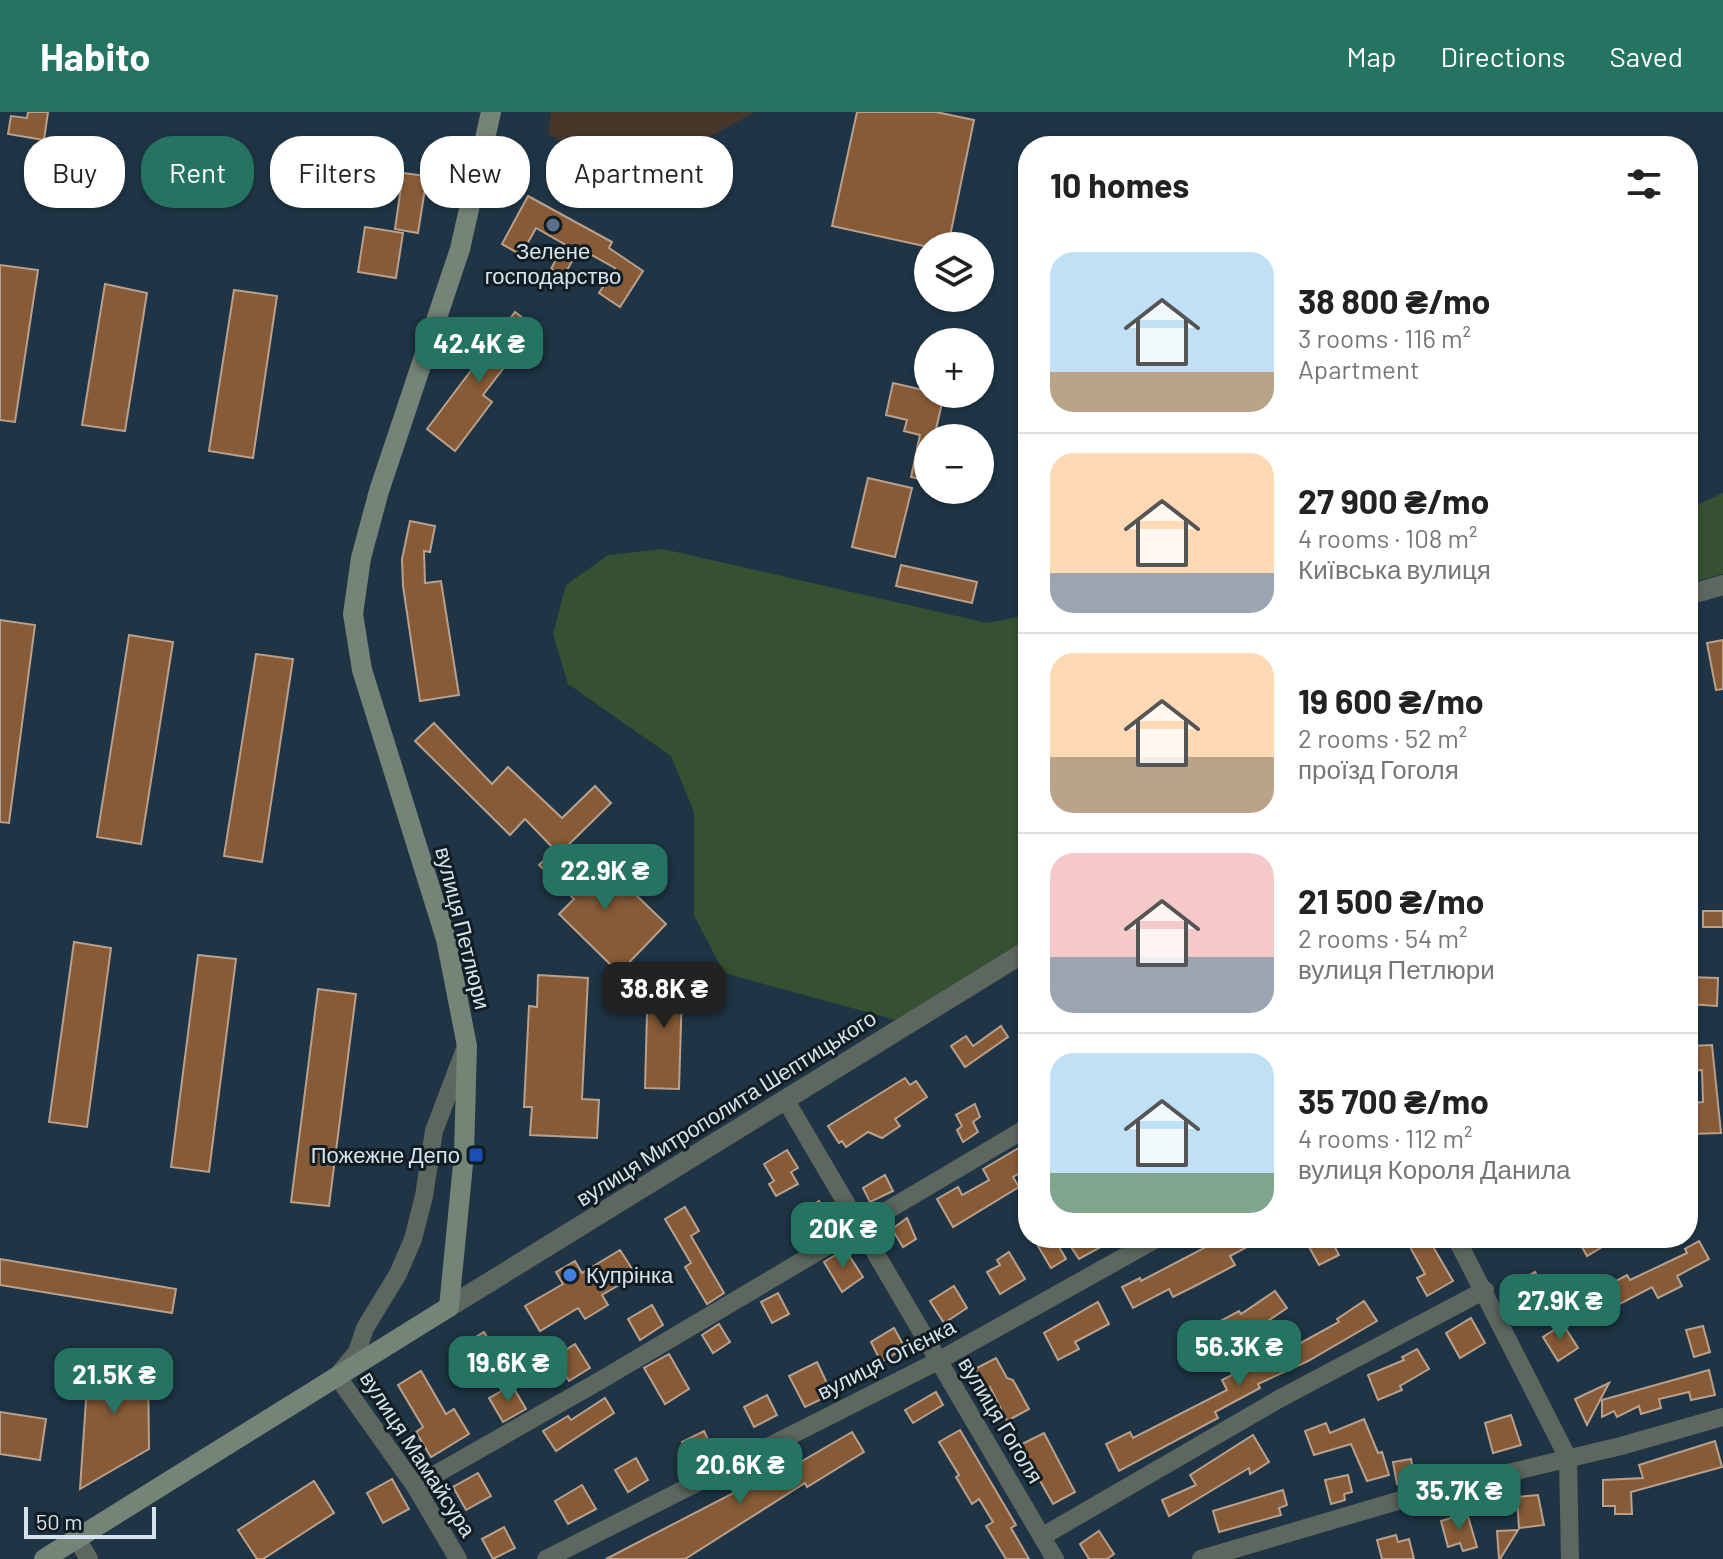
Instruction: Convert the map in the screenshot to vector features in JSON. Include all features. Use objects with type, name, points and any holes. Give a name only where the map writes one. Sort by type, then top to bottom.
[{"type":"main road","name":"вулиця Петлюри","points":[[449,1307],[466,1126],[467,1046],[446,939],[362,670],[353,614],[361,558],[379,491],[460,249],[491,112]]},
{"type":"main road","points":[[44,1559],[449,1307]]},
{"type":"street","points":[[1698,592],[1723,585]]},
{"type":"street","name":"вулиця Митрополита Шептицького","points":[[449,1307],[1018,956]]},
{"type":"street","points":[[337,1376],[357,1352],[365,1328],[398,1274],[413,1239],[424,1196],[434,1131],[467,1046]]},
{"type":"street","name":"вулиця Гоголя","points":[[785,1099],[1055,1559]]},
{"type":"street","points":[[415,1486],[1018,1133]]},
{"type":"street","name":"вулиця Огієнка","points":[[546,1559],[938,1361],[1140,1248]]},
{"type":"street","points":[[1462,1248],[1568,1458],[1570,1559]]},
{"type":"street","points":[[1043,1536],[1279,1399],[1485,1290]]},
{"type":"street","name":"вулиця Мамайсура","points":[[337,1376],[415,1486],[458,1559]]},
{"type":"street","points":[[1201,1559],[1428,1492],[1723,1417]]},
{"type":"street","points":[[77,1539],[89,1559]]},
{"type":"shaded area","points":[[551,112],[755,112],[711,136],[548,134]]},
{"type":"green space","points":[[1723,493],[1723,574],[1698,580],[1698,504]]},
{"type":"green space","points":[[663,549],[987,623],[1018,617],[1018,945],[896,1020],[724,973],[694,915],[694,812],[671,756],[568,684],[553,634],[566,585],[608,555]]},
{"type":"building","points":[[28,112],[48,112],[45,136],[8,134],[11,116],[27,118]]},
{"type":"building","points":[[857,112],[936,112],[974,120],[951,232],[914,232],[914,244],[832,226]]},
{"type":"building","points":[[404,173],[420,175],[422,208],[418,233],[395,229],[398,208],[404,208]]},
{"type":"building","points":[[530,197],[612,242],[609,248],[643,271],[620,307],[599,293],[615,268],[579,248],[564,276],[551,269],[564,244],[536,228],[521,255],[502,244],[522,208],[530,208]]},
{"type":"building","points":[[365,227],[403,233],[396,278],[358,272]]},
{"type":"building","points":[[0,265],[38,270],[15,422],[0,420]]},
{"type":"building","points":[[105,284],[147,293],[125,431],[82,425]]},
{"type":"building","points":[[234,290],[277,296],[253,458],[209,451]]},
{"type":"building","points":[[515,312],[535,327],[483,395],[492,402],[455,451],[427,429]]},
{"type":"building","points":[[893,383],[914,388],[914,408],[941,408],[937,424],[914,424],[914,434],[904,431],[907,420],[886,415]]},
{"type":"building","points":[[868,478],[912,488],[895,557],[852,547]]},
{"type":"building","points":[[410,521],[435,526],[430,552],[424,551],[425,583],[441,581],[459,695],[420,701],[403,586],[402,559]]},
{"type":"building","points":[[901,565],[977,582],[972,603],[896,586]]},
{"type":"building","points":[[0,620],[35,625],[9,823],[0,822]]},
{"type":"building","points":[[129,635],[173,642],[141,844],[97,837]]},
{"type":"building","points":[[1723,640],[1723,689],[1716,690],[1707,643]]},
{"type":"building","points":[[256,654],[293,659],[262,862],[224,856]]},
{"type":"building","points":[[434,723],[492,784],[508,767],[562,818],[595,786],[611,803],[559,854],[525,819],[510,835],[415,741]]},
{"type":"building","points":[[554,850],[586,881],[603,863],[666,924],[619,973],[559,914],[574,899],[539,865]]},
{"type":"building","points":[[1703,911],[1723,911],[1723,927],[1703,927]]},
{"type":"building","points":[[74,942],[111,948],[87,1127],[49,1122]]},
{"type":"building","points":[[198,955],[236,959],[209,1172],[171,1167]]},
{"type":"building","points":[[538,975],[588,978],[582,1099],[599,1100],[597,1138],[530,1135],[532,1107],[524,1107],[529,1006],[537,1007]]},
{"type":"building","points":[[648,975],[690,976],[690,992],[682,992],[679,1089],[645,1088]]},
{"type":"building","points":[[1698,977],[1718,978],[1717,1006],[1698,1005]]},
{"type":"building","points":[[318,989],[356,994],[329,1206],[291,1202]]},
{"type":"building","points":[[1001,1026],[1008,1037],[965,1067],[951,1046],[966,1036],[973,1046]]},
{"type":"building","points":[[1712,1045],[1721,1133],[1698,1134],[1698,1102],[1703,1102],[1698,1046]]},
{"type":"building","points":[[905,1078],[910,1085],[916,1081],[927,1097],[895,1119],[900,1126],[882,1138],[868,1132],[846,1147],[842,1141],[839,1143],[828,1126]]},
{"type":"building","points":[[975,1104],[980,1117],[973,1122],[978,1132],[963,1142],[957,1130],[962,1126],[956,1115]]},
{"type":"building","points":[[1018,1148],[1018,1174],[1013,1177],[1018,1188],[953,1227],[937,1199],[958,1187],[962,1195],[989,1180],[983,1169]]},
{"type":"building","points":[[787,1150],[798,1168],[791,1172],[798,1184],[776,1196],[769,1184],[774,1181],[764,1164]]},
{"type":"building","points":[[885,1175],[893,1191],[870,1202],[863,1188]]},
{"type":"building","points":[[819,1201],[833,1221],[805,1239],[793,1219]]},
{"type":"building","points":[[685,1207],[699,1231],[691,1236],[724,1293],[707,1304],[685,1267],[691,1263],[665,1219]]},
{"type":"building","points":[[907,1218],[916,1239],[903,1247],[892,1229]]},
{"type":"building","points":[[1698,1242],[1709,1259],[1677,1276],[1682,1286],[1658,1298],[1652,1287],[1614,1307],[1603,1288],[1627,1275],[1630,1280],[1687,1253],[1687,1248],[1698,1248]]},
{"type":"building","points":[[1039,1248],[1060,1248],[1066,1259],[1051,1268]]},
{"type":"building","points":[[1072,1248],[1099,1248],[1079,1259]]},
{"type":"building","points":[[1204,1248],[1245,1248],[1230,1256],[1235,1265],[1173,1297],[1169,1289],[1133,1308],[1122,1287],[1140,1278],[1141,1281]]},
{"type":"building","points":[[1310,1248],[1335,1248],[1339,1255],[1319,1265]]},
{"type":"building","points":[[1411,1248],[1434,1248],[1453,1281],[1427,1296],[1417,1278],[1425,1274]]},
{"type":"building","points":[[1583,1248],[1600,1248],[1587,1256]]},
{"type":"building","points":[[845,1249],[863,1277],[842,1292],[824,1262]]},
{"type":"building","points":[[620,1250],[636,1275],[602,1295],[608,1305],[585,1319],[578,1308],[540,1331],[525,1306],[563,1284],[556,1272],[575,1261],[582,1273]]},
{"type":"building","points":[[1009,1252],[1025,1279],[1000,1294],[987,1272],[1000,1265],[997,1260]]},
{"type":"building","points":[[0,1259],[176,1289],[172,1313],[0,1285]]},
{"type":"building","points":[[1535,1272],[1548,1294],[1525,1308],[1512,1286]]},
{"type":"building","points":[[954,1286],[967,1308],[944,1323],[930,1301]]},
{"type":"building","points":[[1275,1291],[1287,1308],[1247,1335],[1245,1331],[1225,1342],[1215,1324],[1239,1311],[1241,1314]]},
{"type":"building","points":[[778,1293],[789,1314],[772,1323],[761,1302]]},
{"type":"building","points":[[1364,1301],[1377,1321],[1308,1361],[1258,1384],[1260,1388],[1215,1412],[1218,1418],[1119,1471],[1106,1444],[1130,1432],[1133,1438],[1227,1390],[1222,1380],[1240,1371],[1238,1366],[1283,1343],[1286,1351],[1339,1322],[1337,1319]]},
{"type":"building","points":[[1098,1302],[1109,1324],[1075,1342],[1079,1349],[1058,1360],[1044,1333]]},
{"type":"building","points":[[652,1305],[663,1325],[640,1340],[628,1319]]},
{"type":"building","points":[[1471,1318],[1485,1343],[1460,1358],[1446,1333]]},
{"type":"building","points":[[719,1324],[730,1342],[713,1353],[702,1335]]},
{"type":"building","points":[[1563,1324],[1578,1348],[1558,1361],[1543,1337]]},
{"type":"building","points":[[1703,1326],[1710,1352],[1694,1357],[1686,1330]]},
{"type":"building","points":[[894,1328],[905,1348],[881,1362],[871,1342]]},
{"type":"building","points":[[484,1332],[500,1358],[473,1375],[457,1348]]},
{"type":"building","points":[[575,1344],[590,1368],[569,1381],[554,1357]]},
{"type":"building","points":[[1417,1349],[1429,1369],[1400,1386],[1402,1390],[1378,1400],[1368,1375],[1404,1360],[1402,1357]]},
{"type":"building","points":[[669,1354],[689,1389],[665,1404],[644,1368]]},
{"type":"building","points":[[89,1356],[148,1362],[149,1449],[80,1489]]},
{"type":"building","points":[[996,1358],[1029,1409],[1007,1421],[990,1387],[986,1389],[975,1369]]},
{"type":"building","points":[[817,1362],[832,1394],[805,1407],[789,1376]]},
{"type":"building","points":[[1709,1370],[1715,1395],[1691,1400],[1689,1392],[1659,1399],[1661,1408],[1641,1414],[1639,1406],[1617,1417],[1614,1411],[1602,1417],[1602,1400]]},
{"type":"building","points":[[421,1371],[446,1414],[454,1409],[469,1434],[431,1457],[416,1432],[423,1427],[398,1385]]},
{"type":"building","points":[[1609,1383],[1587,1425],[1575,1399]]},
{"type":"building","points":[[512,1385],[526,1409],[503,1422],[489,1398]]},
{"type":"building","points":[[936,1392],[943,1405],[913,1423],[905,1410]]},
{"type":"building","points":[[767,1395],[777,1415],[754,1427],[744,1407]]},
{"type":"building","points":[[605,1398],[614,1413],[556,1451],[543,1431],[568,1416],[571,1420]]},
{"type":"building","points":[[0,1412],[46,1419],[40,1460],[0,1454]]},
{"type":"building","points":[[1511,1415],[1521,1445],[1493,1453],[1485,1423]]},
{"type":"building","points":[[1364,1419],[1378,1453],[1382,1452],[1389,1475],[1367,1481],[1351,1444],[1314,1455],[1305,1431],[1326,1423],[1330,1433]]},
{"type":"building","points":[[960,1430],[1016,1525],[1011,1528],[1029,1559],[1006,1559],[986,1526],[993,1522],[979,1499],[972,1504],[956,1477],[959,1475],[939,1442]]},
{"type":"building","points":[[704,1431],[712,1448],[691,1459],[682,1442]]},
{"type":"building","points":[[852,1432],[864,1452],[807,1487],[805,1483],[685,1559],[606,1559],[741,1489],[743,1492],[777,1472],[778,1475]]},
{"type":"building","points":[[1044,1433],[1075,1492],[1053,1504],[1020,1445]]},
{"type":"building","points":[[1253,1435],[1269,1462],[1250,1474],[1249,1468],[1169,1516],[1162,1500],[1196,1485],[1190,1475]]},
{"type":"building","points":[[1715,1441],[1722,1467],[1631,1492],[1632,1514],[1615,1514],[1615,1506],[1603,1506],[1603,1480],[1643,1478],[1639,1465]]},
{"type":"building","points":[[636,1458],[648,1480],[628,1492],[615,1470]]},
{"type":"building","points":[[1411,1459],[1415,1480],[1397,1484],[1393,1462]]},
{"type":"building","points":[[478,1473],[491,1496],[466,1510],[453,1487]]},
{"type":"building","points":[[1348,1475],[1352,1492],[1344,1494],[1345,1500],[1331,1504],[1325,1480]]},
{"type":"building","points":[[392,1479],[409,1509],[383,1523],[367,1493]]},
{"type":"building","points":[[314,1481],[334,1513],[263,1559],[257,1559],[238,1530]]},
{"type":"building","points":[[582,1485],[596,1509],[568,1524],[555,1501]]},
{"type":"building","points":[[1283,1490],[1287,1505],[1279,1508],[1281,1515],[1219,1532],[1213,1511]]},
{"type":"building","points":[[1538,1495],[1544,1525],[1519,1528],[1517,1497]]},
{"type":"building","points":[[1467,1513],[1477,1547],[1463,1551],[1460,1543],[1448,1547],[1441,1521]]},
{"type":"building","points":[[504,1527],[515,1548],[493,1559],[482,1539]]},
{"type":"building","points":[[1518,1530],[1500,1559],[1499,1559],[1497,1531]]},
{"type":"building","points":[[1099,1531],[1114,1554],[1107,1559],[1089,1559],[1080,1544]]},
{"type":"building","points":[[1396,1535],[1398,1542],[1409,1539],[1414,1559],[1382,1559],[1377,1540]]},
{"type":"place","name":"Зелене господарство","points":[[553,225]]},
{"type":"place","name":"Пожежне Депо","points":[[476,1155]]},
{"type":"place","name":"Купрінка","points":[[570,1275]]}]
